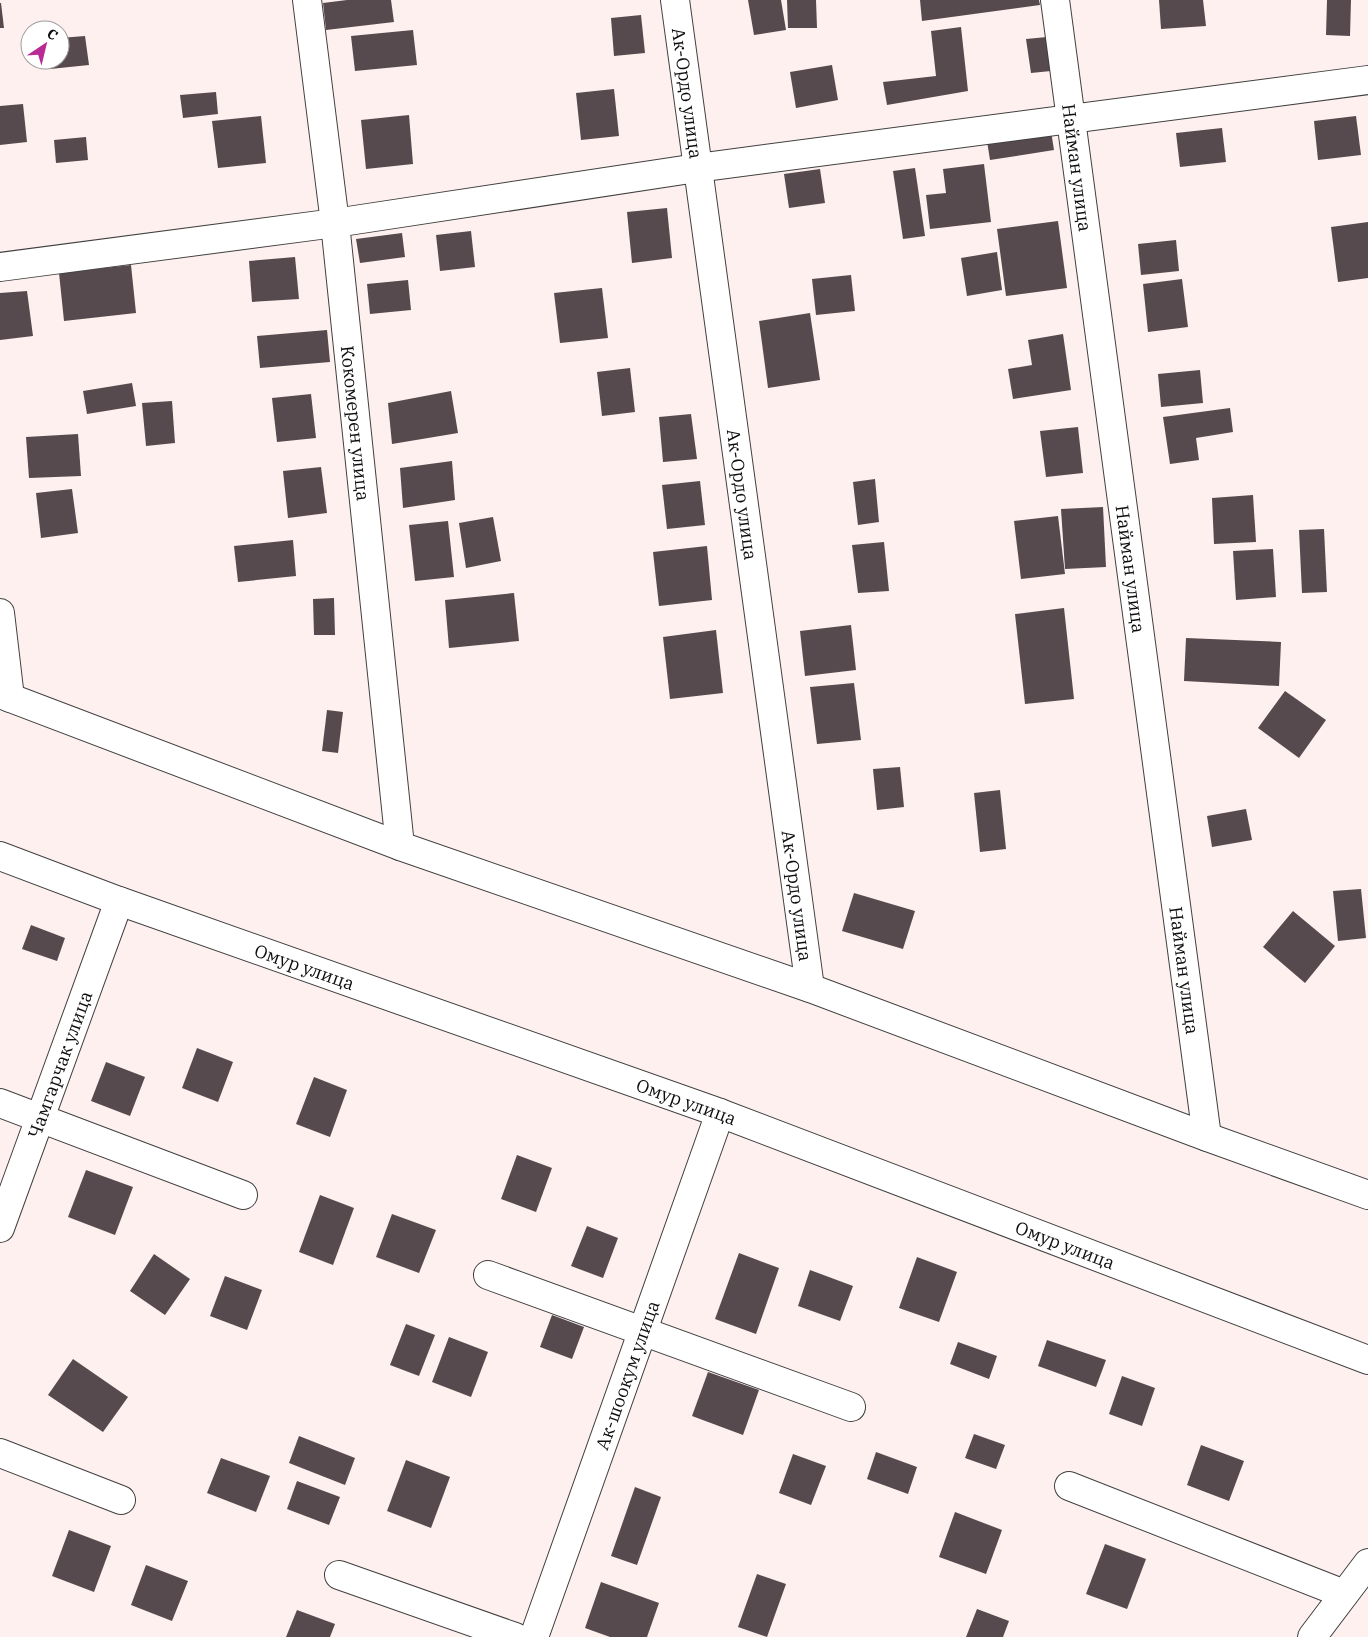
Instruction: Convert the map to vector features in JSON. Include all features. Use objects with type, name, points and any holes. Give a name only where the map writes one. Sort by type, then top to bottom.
[{"type":"street","name":"Кокомерен улица","points":[[307,0],[335,223],[400,846]]},
{"type":"street","name":"Ак-Ордо улица","points":[[676,0],[697,168],[810,988]]},
{"type":"street","name":"Найман улица","points":[[1055,0],[1207,1137]]},
{"type":"street","points":[[0,268],[335,223],[697,168],[1368,80]]},
{"type":"street","points":[[0,613],[5,696],[400,846],[810,988],[1207,1137],[1368,1195]]},
{"type":"street","name":"Омур улица","points":[[0,856],[119,901],[720,1113],[1368,1360]]},
{"type":"street","name":"Чамгарчак улица","points":[[0,1228],[119,901]]},
{"type":"street","points":[[0,1103],[243,1195]]},
{"type":"street","name":"Ак-шоокум улица","points":[[534,1637],[720,1113]]},
{"type":"street","points":[[488,1275],[851,1407]]},
{"type":"street","points":[[0,1453],[120,1500]]},
{"type":"street","points":[[1069,1486],[1344,1594]]},
{"type":"street","points":[[1312,1637],[1368,1562]]},
{"type":"street","points":[[339,1575],[515,1637]]},
{"type":"building","points":[[347,0],[391,0],[394,22],[326,30],[323,3]]},
{"type":"building","points":[[748,0],[781,0],[786,30],[754,35]]},
{"type":"building","points":[[787,0],[816,0],[817,28],[788,28]]},
{"type":"building","points":[[920,0],[1039,0],[1040,5],[922,21]]},
{"type":"building","points":[[1159,0],[1203,0],[1206,26],[1161,29]]},
{"type":"building","points":[[1327,0],[1351,0],[1350,36],[1326,35]]},
{"type":"building","points":[[1,3],[4,28],[0,28]]},
{"type":"building","points":[[641,15],[645,53],[614,56],[611,18]]},
{"type":"building","points":[[961,27],[968,91],[887,105],[883,82],[936,76],[931,31]]},
{"type":"building","points":[[413,30],[417,65],[355,71],[351,36]]},
{"type":"building","points":[[85,36],[89,65],[70,67],[70,37]]},
{"type":"building","points":[[1047,37],[1051,71],[1031,73],[1026,39]]},
{"type":"building","points":[[832,65],[838,100],[796,108],[790,72]]},
{"type":"building","points":[[614,89],[619,136],[581,140],[576,93]]},
{"type":"building","points":[[216,92],[218,114],[183,118],[180,95]]},
{"type":"building","points":[[23,104],[27,142],[0,145],[0,106]]},
{"type":"building","points":[[409,115],[413,164],[366,169],[361,120]]},
{"type":"building","points":[[261,116],[266,163],[218,168],[212,121]]},
{"type":"building","points":[[1356,116],[1361,155],[1318,160],[1314,121]]},
{"type":"building","points":[[1222,128],[1226,162],[1180,167],[1176,133]]},
{"type":"building","points":[[1051,131],[1054,150],[990,160],[987,141]]},
{"type":"building","points":[[86,137],[88,160],[56,163],[54,140]]},
{"type":"building","points":[[984,164],[991,222],[930,229],[926,195],[946,193],[943,169]]},
{"type":"building","points":[[915,168],[925,236],[903,239],[893,171]]},
{"type":"building","points":[[820,169],[825,203],[789,208],[784,174]]},
{"type":"building","points":[[667,208],[672,258],[632,263],[627,212]]},
{"type":"building","points":[[1058,221],[1067,288],[1006,296],[997,229]]},
{"type":"building","points":[[1368,222],[1368,278],[1338,282],[1331,227]]},
{"type":"building","points":[[471,231],[475,267],[440,271],[436,235]]},
{"type":"building","points":[[402,233],[405,257],[360,263],[356,239]]},
{"type":"building","points":[[1176,240],[1179,271],[1141,275],[1138,244]]},
{"type":"building","points":[[997,252],[1002,290],[967,296],[961,258]]},
{"type":"building","points":[[295,257],[299,299],[252,302],[249,261]]},
{"type":"building","points":[[131,265],[136,313],[64,321],[59,273]]},
{"type":"building","points":[[851,275],[855,311],[816,315],[812,279]]},
{"type":"building","points":[[1182,279],[1188,327],[1148,332],[1143,284]]},
{"type":"building","points":[[408,280],[411,310],[370,314],[367,284]]},
{"type":"building","points":[[602,288],[608,338],[560,343],[554,293]]},
{"type":"building","points":[[27,291],[33,336],[0,340],[0,293]]},
{"type":"building","points":[[810,313],[820,380],[768,388],[759,321]]},
{"type":"building","points":[[327,330],[330,362],[260,368],[257,336]]},
{"type":"building","points":[[1063,334],[1071,390],[1013,399],[1008,369],[1032,365],[1028,340]]},
{"type":"building","points":[[630,368],[635,412],[602,416],[597,372]]},
{"type":"building","points":[[1200,370],[1203,403],[1161,407],[1158,374]]},
{"type":"building","points":[[132,383],[136,406],[87,414],[83,391]]},
{"type":"building","points":[[451,391],[458,433],[392,444],[388,403]]},
{"type":"building","points":[[311,394],[316,438],[277,442],[272,398]]},
{"type":"building","points":[[172,401],[175,443],[146,446],[142,403]]},
{"type":"building","points":[[1230,408],[1233,432],[1196,438],[1199,460],[1170,464],[1163,417]]},
{"type":"building","points":[[691,414],[697,459],[663,462],[659,417]]},
{"type":"building","points":[[1078,427],[1083,473],[1046,477],[1040,431]]},
{"type":"building","points":[[78,434],[81,476],[29,478],[26,437]]},
{"type":"building","points":[[452,461],[455,500],[403,508],[400,468]]},
{"type":"building","points":[[321,467],[327,513],[288,518],[283,471]]},
{"type":"building","points":[[875,479],[879,522],[858,525],[853,482]]},
{"type":"building","points":[[700,481],[705,525],[667,529],[662,485]]},
{"type":"building","points":[[72,489],[78,533],[41,538],[36,493]]},
{"type":"building","points":[[1253,495],[1256,542],[1214,544],[1212,498]]},
{"type":"building","points":[[1103,507],[1106,567],[1065,569],[1061,509]]},
{"type":"building","points":[[1058,516],[1065,574],[1021,579],[1014,521]]},
{"type":"building","points":[[493,517],[501,561],[466,568],[459,523]]},
{"type":"building","points":[[448,521],[454,577],[415,581],[409,525]]},
{"type":"building","points":[[1324,529],[1327,592],[1302,593],[1299,530]]},
{"type":"building","points":[[293,540],[296,576],[238,582],[234,546]]},
{"type":"building","points":[[884,542],[889,591],[858,593],[852,545]]},
{"type":"building","points":[[707,546],[712,600],[659,606],[653,552]]},
{"type":"building","points":[[1273,549],[1276,597],[1236,600],[1233,551]]},
{"type":"building","points":[[514,593],[519,641],[449,648],[445,600]]},
{"type":"building","points":[[334,598],[335,635],[314,635],[313,599]]},
{"type":"building","points":[[1064,608],[1074,699],[1025,704],[1015,614]]},
{"type":"building","points":[[851,625],[856,670],[805,676],[800,631]]},
{"type":"building","points":[[716,630],[723,693],[670,699],[663,637]]},
{"type":"building","points":[[1186,638],[1281,642],[1279,686],[1184,681]]},
{"type":"building","points":[[854,683],[861,740],[817,744],[810,687]]},
{"type":"building","points":[[1285,691],[1326,720],[1299,758],[1258,728]]},
{"type":"building","points":[[327,710],[343,712],[338,753],[322,751]]},
{"type":"building","points":[[900,767],[904,807],[877,810],[873,769]]},
{"type":"building","points":[[1000,790],[1006,849],[980,852],[974,793]]},
{"type":"building","points":[[1246,809],[1252,840],[1212,847],[1207,816]]},
{"type":"building","points":[[1361,889],[1366,938],[1338,941],[1333,891]]},
{"type":"building","points":[[854,893],[915,911],[903,949],[842,931]]},
{"type":"building","points":[[1293,911],[1335,946],[1305,983],[1263,947]]},
{"type":"building","points":[[31,925],[65,938],[57,961],[22,949]]},
{"type":"building","points":[[197,1048],[233,1062],[218,1102],[182,1088]]},
{"type":"building","points":[[106,1062],[145,1077],[130,1116],[91,1101]]},
{"type":"building","points":[[314,1077],[347,1090],[330,1137],[296,1124]]},
{"type":"building","points":[[517,1155],[552,1168],[536,1212],[501,1199]]},
{"type":"building","points":[[86,1170],[133,1187],[115,1235],[68,1217]]},
{"type":"building","points":[[320,1195],[354,1208],[333,1265],[299,1252]]},
{"type":"building","points":[[392,1214],[436,1230],[419,1273],[376,1257]]},
{"type":"building","points":[[587,1226],[618,1238],[603,1278],[571,1266]]},
{"type":"building","points":[[739,1253],[779,1268],[756,1334],[715,1319]]},
{"type":"building","points":[[154,1254],[190,1279],[165,1315],[130,1291]]},
{"type":"building","points":[[917,1257],[957,1272],[939,1322],[899,1308]]},
{"type":"building","points":[[810,1270],[853,1286],[840,1321],[798,1306]]},
{"type":"building","points":[[225,1276],[262,1290],[247,1330],[210,1316]]},
{"type":"building","points":[[552,1315],[584,1327],[572,1359],[540,1347]]},
{"type":"building","points":[[406,1324],[435,1335],[419,1376],[390,1365]]},
{"type":"building","points":[[449,1337],[488,1352],[471,1397],[432,1382]]},
{"type":"building","points":[[1047,1340],[1106,1360],[1096,1387],[1038,1366]]},
{"type":"building","points":[[958,1342],[997,1356],[989,1379],[950,1364]]},
{"type":"building","points":[[73,1359],[128,1397],[103,1432],[48,1395]]},
{"type":"building","points":[[708,1372],[759,1390],[743,1435],[692,1416]]},
{"type":"building","points":[[1122,1376],[1155,1388],[1142,1426],[1109,1414]]},
{"type":"building","points":[[974,1434],[1005,1445],[996,1469],[965,1458]]},
{"type":"building","points":[[299,1436],[355,1458],[345,1485],[289,1463]]},
{"type":"building","points":[[1201,1445],[1244,1461],[1229,1501],[1187,1485]]},
{"type":"building","points":[[876,1452],[917,1467],[908,1494],[867,1479]]},
{"type":"building","points":[[793,1454],[826,1466],[811,1505],[779,1493]]},
{"type":"building","points":[[221,1458],[270,1476],[256,1512],[207,1493]]},
{"type":"building","points":[[406,1460],[450,1477],[431,1528],[387,1511]]},
{"type":"building","points":[[297,1481],[340,1497],[329,1525],[287,1509]]},
{"type":"building","points":[[635,1487],[661,1497],[637,1565],[611,1556]]},
{"type":"building","points":[[955,1512],[1002,1530],[986,1574],[939,1557]]},
{"type":"building","points":[[69,1530],[111,1546],[94,1592],[52,1576]]},
{"type":"building","points":[[1105,1544],[1146,1559],[1127,1609],[1086,1594]]},
{"type":"building","points":[[146,1565],[188,1581],[172,1621],[131,1605]]},
{"type":"building","points":[[757,1574],[786,1584],[767,1637],[738,1627]]},
{"type":"building","points":[[601,1582],[659,1603],[647,1637],[610,1637],[585,1628]]},
{"type":"building","points":[[977,1609],[1009,1621],[1003,1637],[966,1637]]},
{"type":"building","points":[[297,1610],[335,1624],[330,1637],[286,1637]]}]
